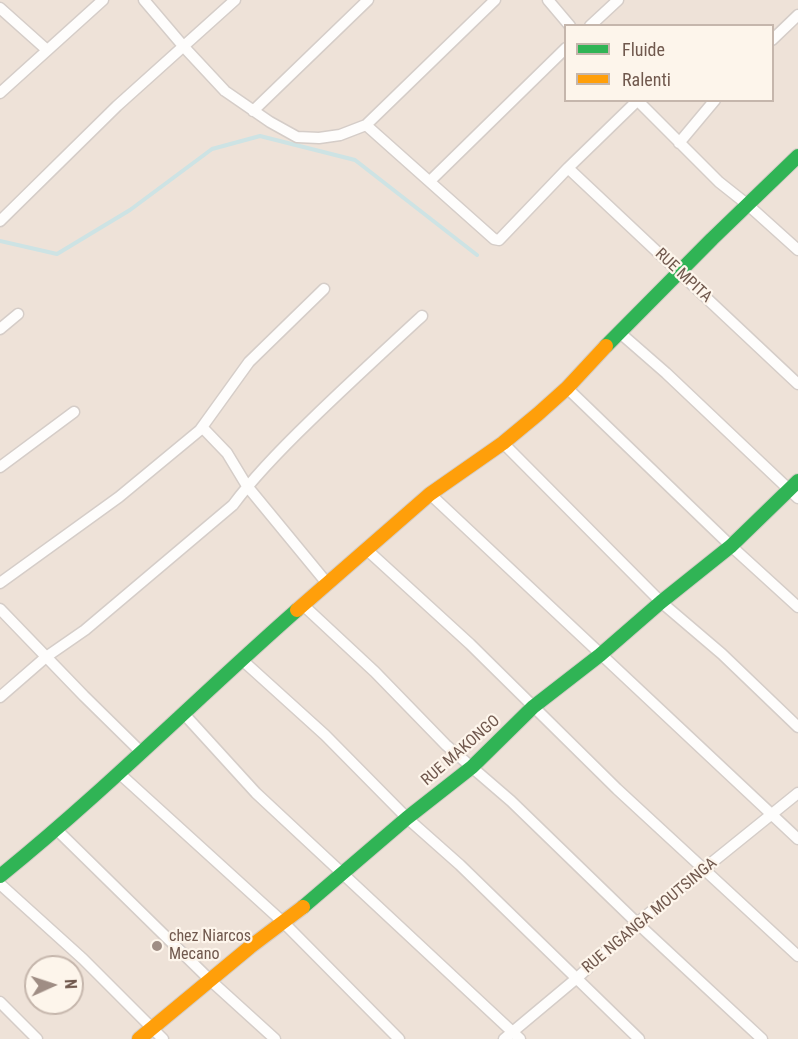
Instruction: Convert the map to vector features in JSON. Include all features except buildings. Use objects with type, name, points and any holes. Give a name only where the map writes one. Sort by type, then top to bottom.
[{"type":"street","points":[[0,93],[103,0]]},
{"type":"street","points":[[144,0],[225,91],[297,137],[320,138],[340,135],[366,125],[495,0]]},
{"type":"street","points":[[0,221],[117,106],[235,0]]},
{"type":"street","points":[[253,111],[368,0]]},
{"type":"street","points":[[548,0],[568,24]]},
{"type":"street","points":[[592,24],[618,0]]},
{"type":"street","points":[[0,8],[47,50]]},
{"type":"street","points":[[774,38],[798,15]]},
{"type":"street","points":[[430,181],[564,50]]},
{"type":"street","points":[[366,125],[494,239],[499,240],[636,102]]},
{"type":"street","points":[[638,102],[719,182],[798,250]]},
{"type":"street","points":[[679,143],[713,102]]},
{"type":"street","points":[[0,876],[57,830],[120,774],[241,658],[303,605],[326,582],[430,494],[502,443],[567,388],[619,332],[798,156]]},
{"type":"street","name":"RUE MPITA","points":[[568,168],[798,384]]},
{"type":"street","points":[[0,583],[119,497],[202,427],[249,362],[324,289]]},
{"type":"street","points":[[0,329],[18,314]]},
{"type":"street","points":[[0,697],[46,657],[85,630],[233,505],[273,458],[422,316]]},
{"type":"street","points":[[619,332],[795,489]]},
{"type":"street","points":[[567,388],[731,546],[798,607]]},
{"type":"street","points":[[0,467],[74,412]]},
{"type":"street","points":[[202,427],[226,453],[247,486],[326,582]]},
{"type":"street","points":[[502,443],[661,602],[722,654],[798,727]]},
{"type":"street","name":"RUE MAKONGO","points":[[140,1039],[472,767],[533,707],[600,655],[731,546],[795,489]]},
{"type":"street","points":[[430,494],[798,839]]},
{"type":"street","points":[[366,549],[470,644],[617,789],[798,956]]},
{"type":"street","points":[[303,605],[375,672],[446,745],[511,801],[637,923],[762,1039]]},
{"type":"street","points":[[0,609],[142,753]]},
{"type":"street","points":[[241,658],[325,735],[407,818],[639,1039]]},
{"type":"street","points":[[184,714],[256,793],[512,1037]]},
{"type":"street","points":[[120,774],[284,923],[399,1039]]},
{"type":"street","name":"RUE NGANGA MOUTSINGA","points":[[512,1037],[637,923],[798,793]]},
{"type":"street","points":[[57,830],[210,980],[274,1039]]},
{"type":"street","points":[[0,884],[83,959],[163,1039]]},
{"type":"street","points":[[0,1002],[37,1039]]},
{"type":"shaded area","points":[[0,0],[798,0],[798,1039],[0,1039]]},
{"type":"waterway","points":[[0,241],[57,254],[130,210],[212,149],[260,136],[355,160],[477,255]]},
{"type":"traffic: fast","points":[[606,346],[798,156]]},
{"type":"traffic: fast","points":[[303,907],[407,818],[472,767],[533,707],[600,655],[731,546],[798,481]]},
{"type":"traffic: fast","points":[[0,876],[113,778],[297,610]]},
{"type":"traffic: slow","points":[[297,610],[430,494],[503,443],[538,414],[567,388],[606,346]]},
{"type":"traffic: slow","points":[[139,1039],[250,947],[303,907]]},
{"type":"place","name":"chez Niarcos Mecano","points":[[157,946]]}]
